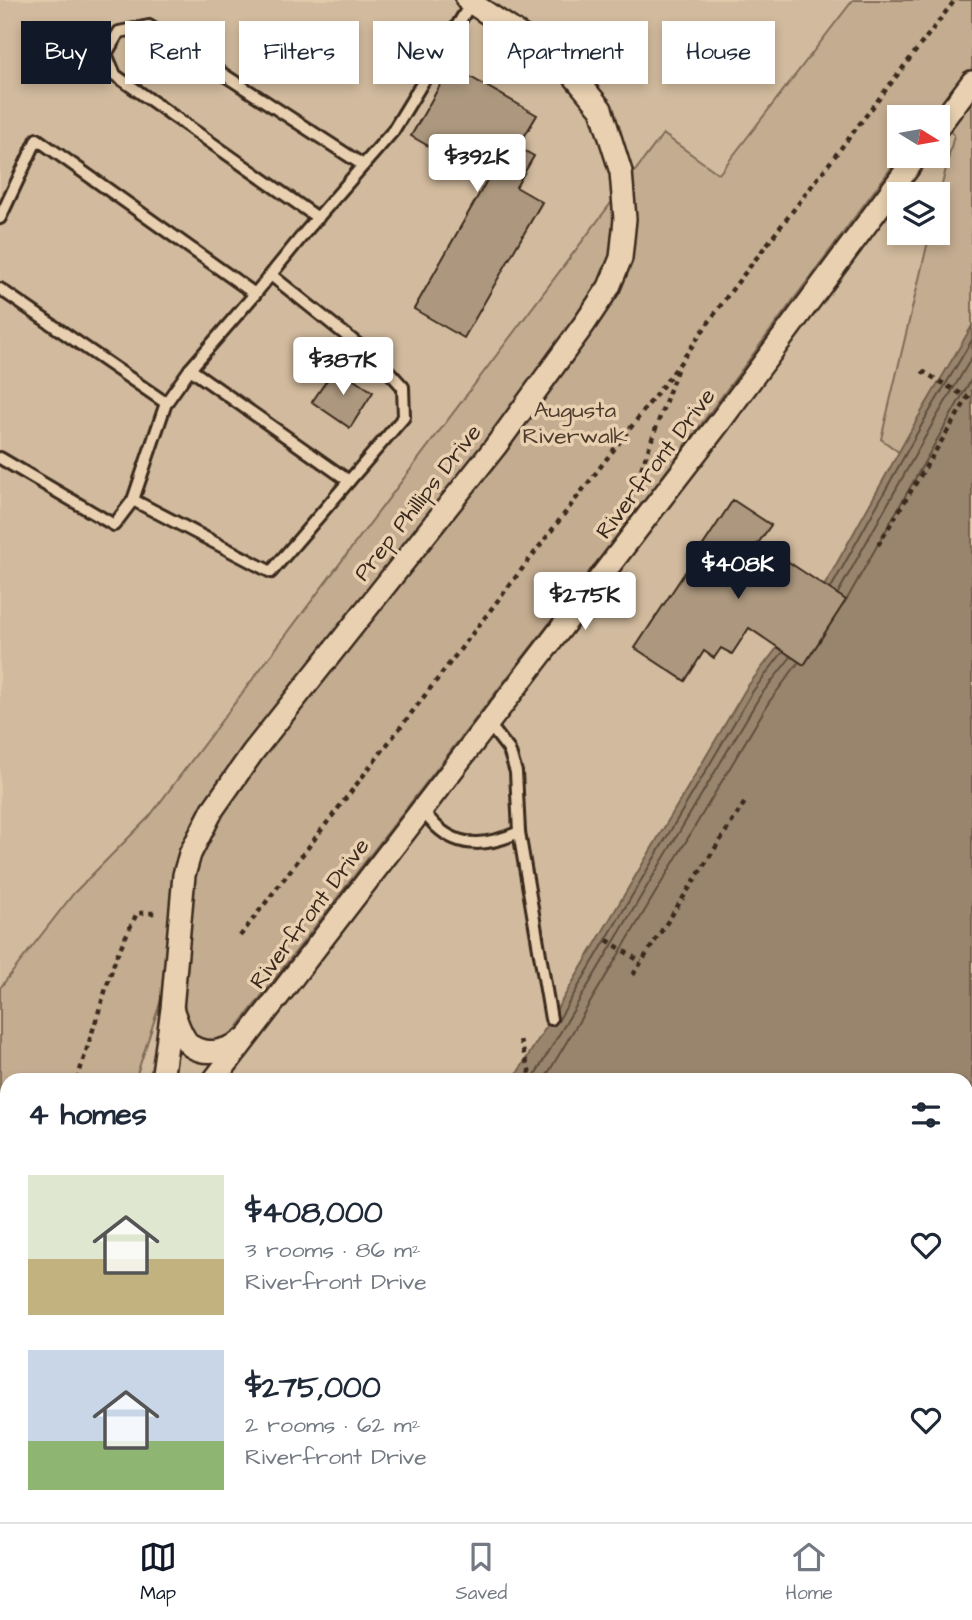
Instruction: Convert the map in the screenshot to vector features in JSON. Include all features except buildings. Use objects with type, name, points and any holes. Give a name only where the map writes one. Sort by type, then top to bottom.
[{"type":"street","name":"Prep Phillips Drive","points":[[163,1073],[172,1009],[184,875],[190,854],[213,809],[253,752],[495,447],[609,287],[621,258],[625,219],[621,172],[601,109],[563,64],[469,1]]},
{"type":"street","points":[[950,111],[972,82]]},
{"type":"street","name":"Riverfront Drive","points":[[220,1073],[719,423],[908,168]]},
{"type":"street","name":"Riverfront Drive","points":[[172,1009],[182,1034],[191,1045],[203,1051],[222,1051],[238,1044],[251,1033]]},
{"type":"lane","points":[[0,458],[114,524],[134,500],[166,403],[190,369],[393,131],[469,1]]},
{"type":"lane","points":[[318,218],[115,75],[106,54],[118,32],[149,26],[363,165]]},
{"type":"lane","points":[[0,218],[37,139],[256,294]]},
{"type":"lane","points":[[134,500],[271,572],[404,417],[403,387],[381,363],[271,275]]},
{"type":"lane","points":[[0,289],[166,403]]},
{"type":"lane","points":[[190,369],[349,481]]},
{"type":"lane","points":[[488,723],[509,750],[516,772],[519,832],[551,1018]]},
{"type":"lane","points":[[421,809],[437,827],[457,840],[478,844],[506,838],[519,832]]},
{"type":"path","points":[[240,936],[955,0]]},
{"type":"path","points":[[628,507],[678,366]]},
{"type":"path","points":[[922,371],[968,398]]},
{"type":"path","points":[[878,545],[972,391]]},
{"type":"path","points":[[633,975],[745,802]]},
{"type":"path","points":[[79,1073],[116,957],[137,913],[181,913]]},
{"type":"path","points":[[607,940],[641,962]]},
{"type":"path","points":[[520,1040],[530,1073]]},
{"type":"shaded area","points":[[0,0],[972,0],[972,616],[691,1073],[0,1073]]},
{"type":"green space","name":"Augusta Riverwalk","points":[[853,0],[972,0],[972,506],[881,439],[927,245],[950,245],[950,182],[943,182],[946,168],[950,168],[954,135],[950,131],[950,105],[887,105],[887,168],[891,168],[656,485],[229,1038],[208,1039],[188,1031],[184,1008],[162,997],[137,1073],[0,1073],[0,988],[74,893],[149,817],[663,134],[719,174]]},
{"type":"water","points":[[972,326],[972,1073],[517,1073],[747,687],[823,588]]}]
